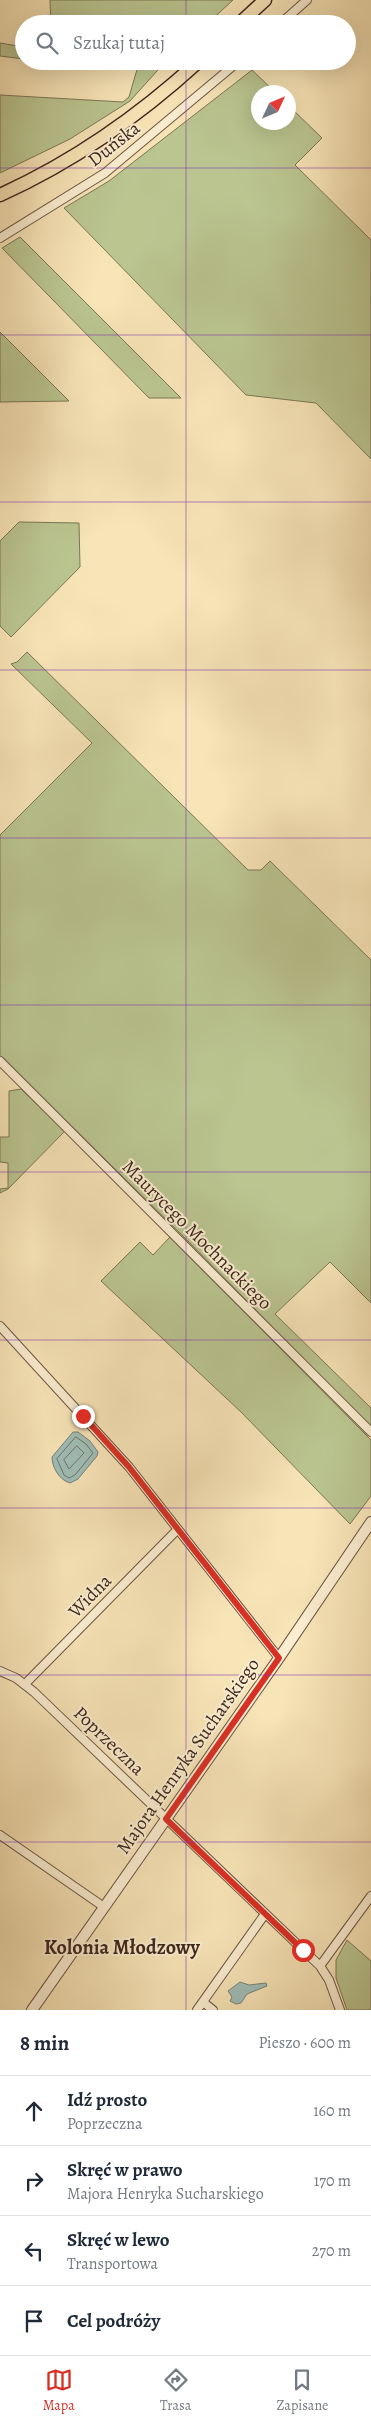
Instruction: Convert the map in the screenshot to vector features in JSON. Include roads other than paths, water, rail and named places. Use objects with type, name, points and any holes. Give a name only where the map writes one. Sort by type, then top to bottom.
[{"type":"main road","points":[[249,15],[265,0]]},
{"type":"main road","points":[[0,195],[87,149],[131,118],[188,70]]},
{"type":"street","points":[[290,15],[307,0]]},
{"type":"street","name":"Duńska","points":[[0,238],[104,173],[227,70]]},
{"type":"street","name":"Maurycego Mochnackiego","points":[[0,1061],[371,1432]]},
{"type":"street","points":[[0,1326],[129,1467],[279,1658]]},
{"type":"street","name":"Majora Henryka Sucharskiego","points":[[32,2010],[279,1658],[371,1522]]},
{"type":"street","name":"Widna","points":[[25,1684],[177,1530]]},
{"type":"street","name":"Poprzeczna","points":[[0,1671],[25,1684],[320,1966],[329,1980],[340,2010]]},
{"type":"street","points":[[0,1835],[104,1907]]},
{"type":"street","points":[[320,1966],[371,1896]]},
{"type":"street","points":[[197,2010],[265,1914]]},
{"type":"street","points":[[203,2002],[213,2010]]},
{"type":"water","points":[[73,1432],[78,1432],[90,1441],[98,1452],[97,1456],[78,1479],[70,1483],[57,1473],[52,1457]]},
{"type":"water","points":[[240,1982],[249,1985],[266,1983],[267,1986],[247,1994],[241,2003],[236,2004],[230,2001],[232,1997],[228,1991]]},
{"type":"district","name":"Kolonia Młodzowy","points":[[122,1947]]}]
